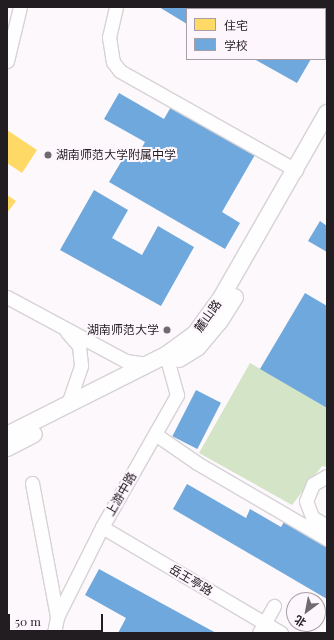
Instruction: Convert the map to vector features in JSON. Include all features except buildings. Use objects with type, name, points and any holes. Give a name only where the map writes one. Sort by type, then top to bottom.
[{"type":"main road","name":"麓山路","points":[[7,435],[147,364],[167,360],[195,334],[209,317],[296,170],[327,113]]},
{"type":"main road","name":"麓山路","points":[[7,448],[167,360],[198,347],[220,321],[327,136]]},
{"type":"lane","points":[[7,61],[20,7]]},
{"type":"lane","points":[[116,7],[109,37],[113,62],[120,71],[296,170]]},
{"type":"lane","points":[[7,298],[126,361],[147,364]]},
{"type":"lane","points":[[62,326],[78,346],[80,366],[68,404]]},
{"type":"lane","name":"上游中路","points":[[54,633],[57,617],[102,527],[177,395],[167,360]]},
{"type":"lane","points":[[155,434],[196,463],[320,527]]},
{"type":"lane","points":[[327,476],[313,484],[306,501],[312,517],[327,539]]},
{"type":"lane","points":[[32,483],[57,617]]},
{"type":"lane","name":"岳王亭路","points":[[102,527],[262,628],[281,633]]},
{"type":"lane","points":[[262,628],[274,606]]},
{"type":"green space","points":[[250,363],[327,408],[327,467],[322,466],[292,505],[199,453]]},
{"type":"place","name":"湖南师范大学附属中学","points":[[48,155]]},
{"type":"place","name":"湖南师范大学","points":[[167,330]]}]
